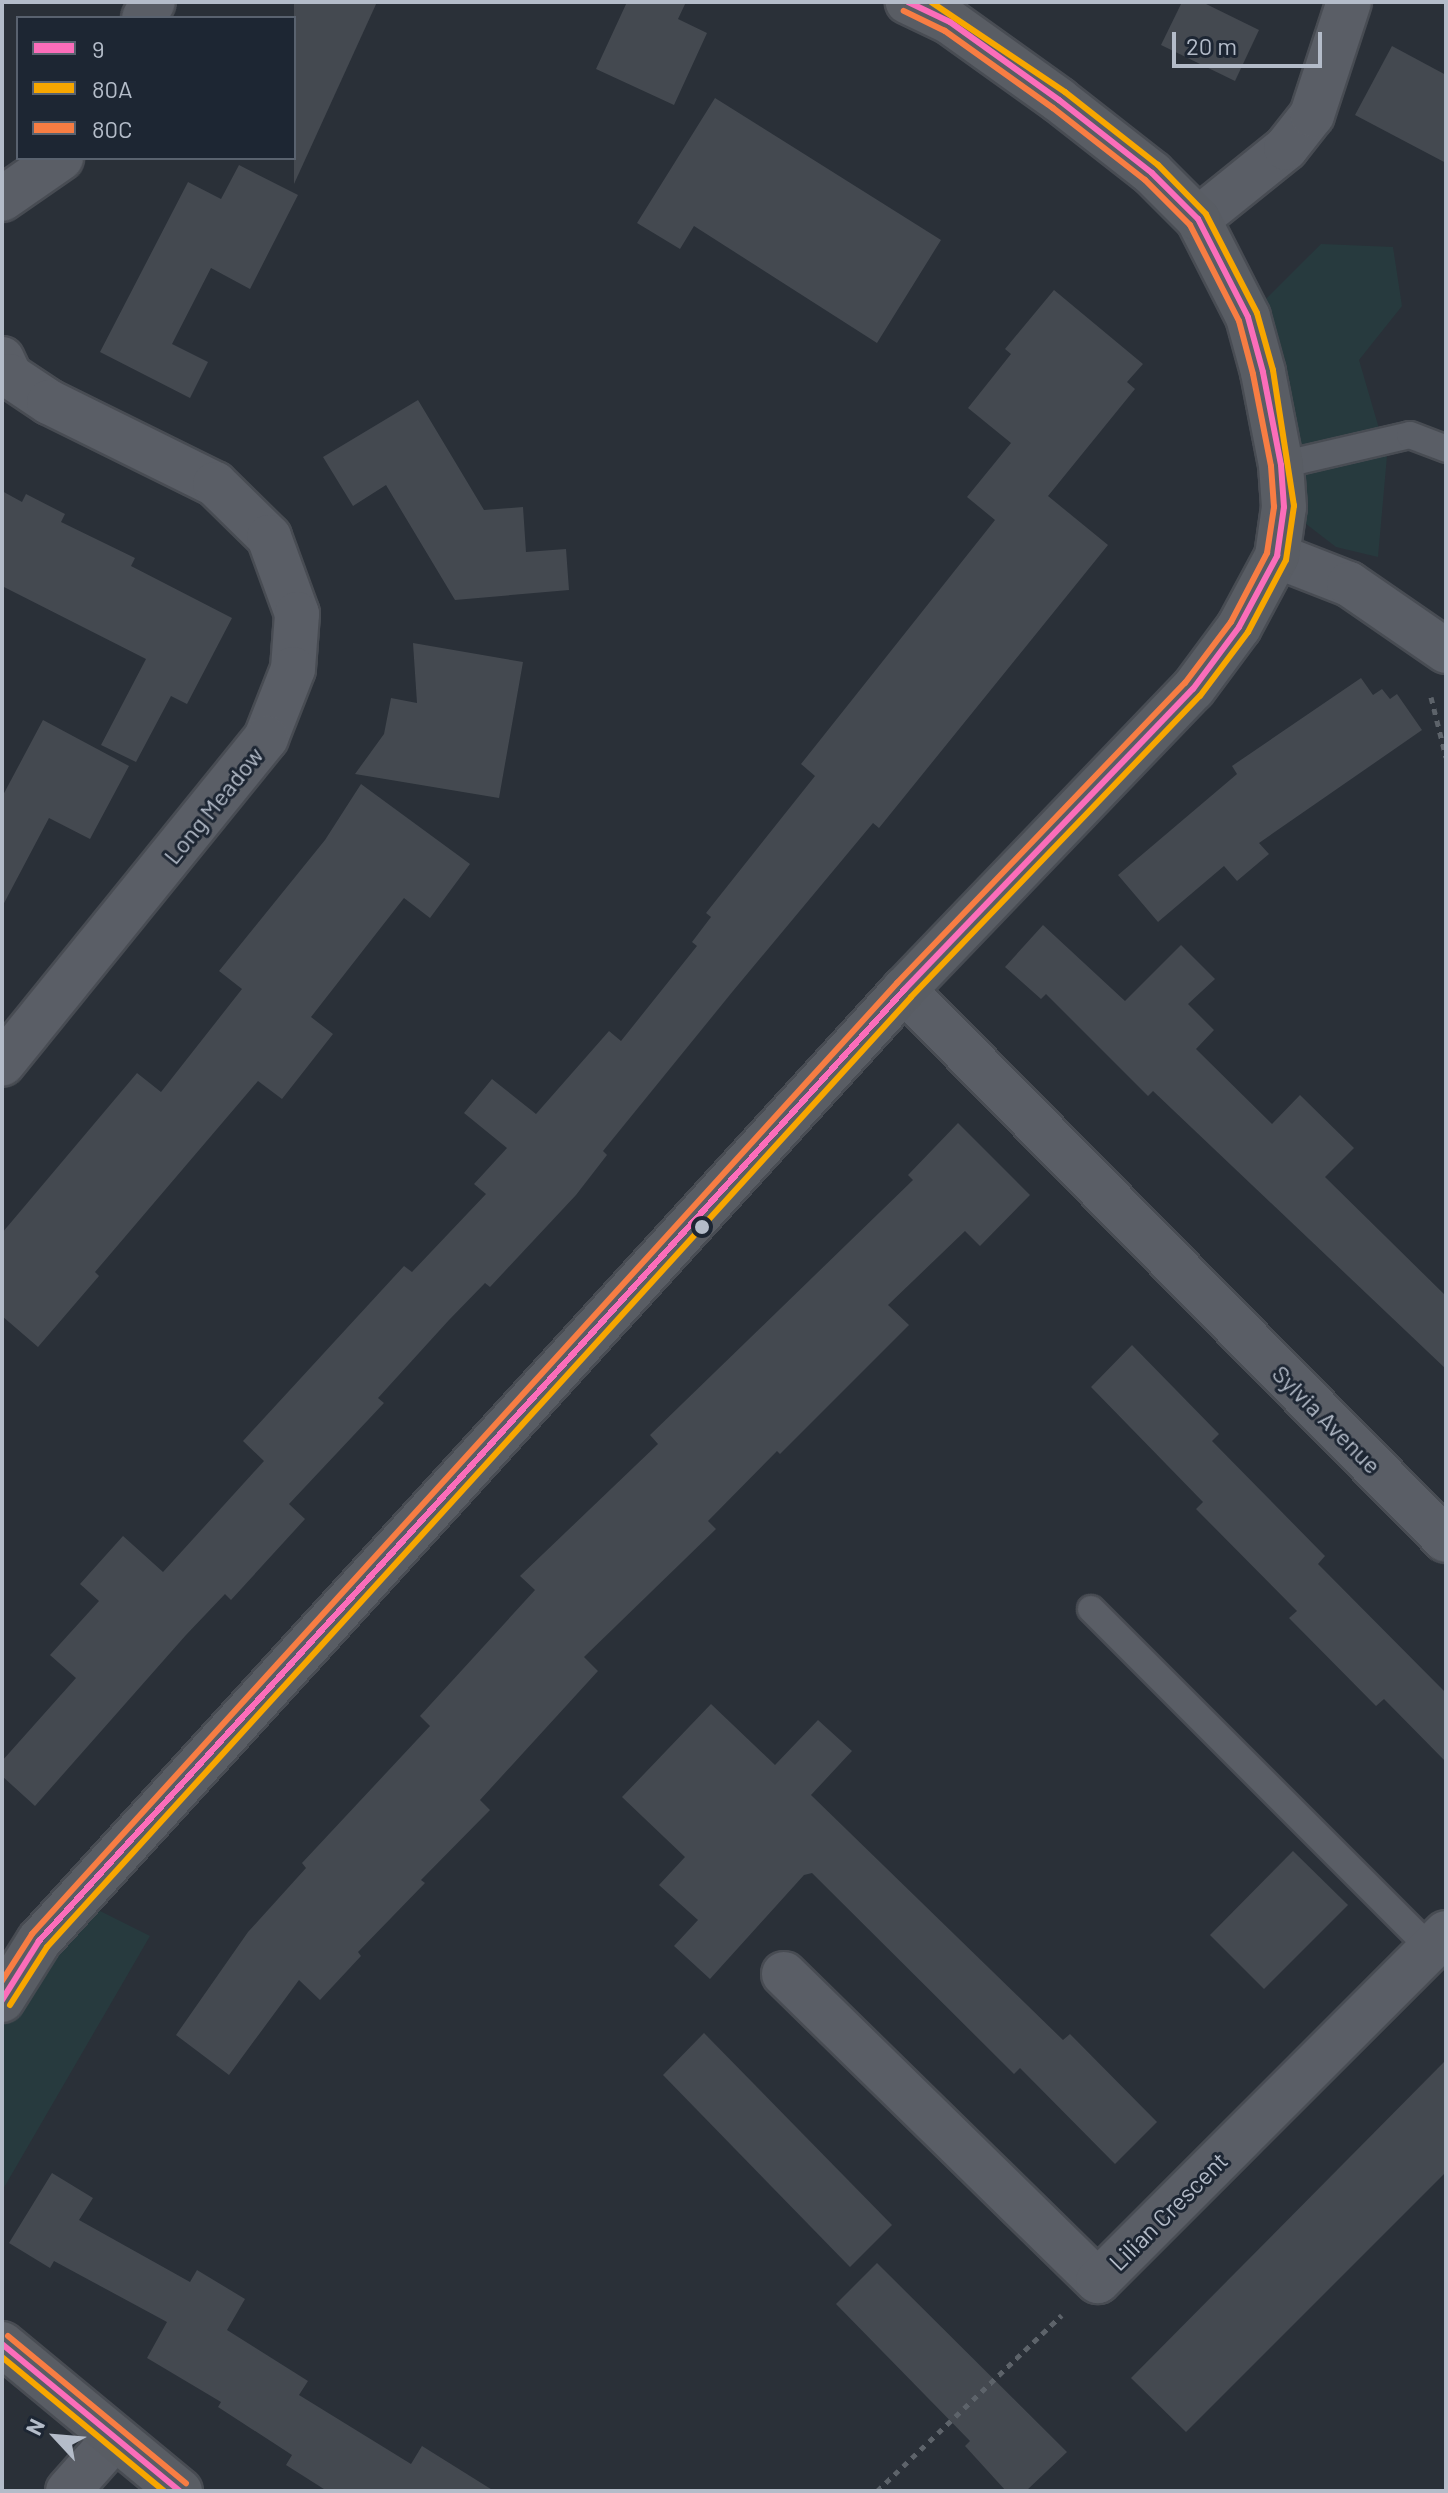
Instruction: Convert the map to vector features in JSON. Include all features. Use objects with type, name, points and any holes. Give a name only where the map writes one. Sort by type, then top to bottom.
[{"type":"street","points":[[2,2000],[39,1941],[904,990],[1193,689],[1239,627],[1277,556],[1284,507],[1281,465],[1248,317],[1198,219],[1152,173],[1059,100],[950,22],[908,2]]},
{"type":"street","points":[[1198,219],[1286,148],[1312,115],[1349,2]]},
{"type":"street","points":[[2,199],[58,160]]},
{"type":"street","name":"Long Meadow","points":[[2,359],[10,376],[49,402],[215,484],[269,537],[297,614],[293,669],[266,738],[2,1064]]},
{"type":"street","points":[[1277,556],[1349,584],[1446,651]]},
{"type":"street","name":"Sylvia Avenue","points":[[904,990],[1446,1540]]},
{"type":"street","name":"Lilian Crescent","points":[[784,1974],[1098,2281],[1438,1941]]},
{"type":"street","points":[[2,2344],[180,2491]]},
{"type":"street","points":[[68,2491],[114,2439]]},
{"type":"lane","points":[[1281,465],[1410,435],[1446,449]]},
{"type":"lane","points":[[1091,1609],[1438,1941]]},
{"type":"path","points":[[877,2491],[1098,2281]]},
{"type":"green space","points":[[1321,244],[1393,247],[1402,306],[1359,360],[1387,456],[1378,557],[1336,547],[1284,507],[1248,317]]},
{"type":"green space","points":[[78,1900],[150,1936],[2,2191],[2,2000]]},
{"type":"building","points":[[294,2],[377,2],[294,184],[296,16]]},
{"type":"building","points":[[627,2],[686,2],[678,19],[707,33],[674,105],[596,69]]},
{"type":"building","points":[[1182,2],[1202,2],[1259,30],[1235,81],[1161,45]]},
{"type":"building","points":[[1392,46],[1446,75],[1446,163],[1355,115]]},
{"type":"building","points":[[715,98],[941,240],[877,343],[694,226],[680,249],[637,223]]},
{"type":"building","points":[[239,165],[298,195],[250,289],[211,268],[172,344],[208,362],[190,398],[100,352],[188,182],[221,199]]},
{"type":"building","points":[[1054,290],[1143,364],[1127,382],[1135,389],[1048,496],[1108,545],[879,828],[873,823],[733,991],[603,1151],[607,1155],[576,1195],[490,1287],[485,1283],[449,1320],[378,1398],[384,1403],[289,1504],[305,1519],[231,1600],[225,1594],[186,1635],[35,1806],[2,1776],[2,1761],[76,1678],[50,1655],[99,1601],[80,1584],[123,1536],[163,1572],[264,1461],[243,1441],[404,1266],[412,1272],[486,1194],[474,1184],[507,1148],[464,1113],[492,1079],[536,1114],[609,1031],[621,1041],[697,946],[692,942],[711,917],[706,913],[815,776],[801,764],[995,520],[967,497],[1011,443],[968,408],[1011,354],[1005,349]]},
{"type":"building","points":[[418,400],[484,510],[523,507],[526,552],[566,549],[569,590],[455,600],[386,485],[353,506],[323,457]]},
{"type":"building","points":[[2,491],[22,502],[26,494],[65,514],[61,522],[135,558],[131,566],[232,618],[187,704],[171,696],[136,762],[101,745],[146,659],[2,586]]},
{"type":"building","points":[[413,643],[523,662],[499,798],[355,774],[384,734],[391,698],[417,703]]},
{"type":"building","points":[[1361,678],[1373,695],[1382,689],[1390,699],[1397,694],[1422,730],[1259,843],[1269,854],[1237,881],[1224,866],[1158,922],[1118,875],[1237,774],[1232,766]]},
{"type":"building","points":[[43,720],[129,766],[90,839],[49,818],[2,907],[2,797]]},
{"type":"building","points":[[361,784],[470,864],[430,918],[404,898],[311,1017],[333,1034],[282,1099],[258,1081],[95,1272],[99,1276],[38,1347],[2,1316],[2,1233],[137,1073],[161,1092],[242,989],[219,971],[325,840]]},
{"type":"building","points":[[1043,925],[1125,1001],[1181,945],[1215,979],[1188,1004],[1214,1030],[1196,1049],[1272,1124],[1300,1095],[1354,1148],[1325,1177],[1446,1296],[1446,1369],[1153,1091],[1148,1096],[1046,994],[1041,999],[1005,967]]},
{"type":"building","points":[[958,1123],[1030,1195],[980,1246],[965,1231],[888,1305],[909,1325],[708,1521],[716,1529],[584,1657],[598,1671],[480,1800],[490,1810],[421,1880],[425,1883],[358,1952],[361,1956],[320,2000],[299,1980],[229,2075],[176,2035],[248,1932],[306,1868],[302,1863],[430,1726],[420,1716],[535,1590],[520,1576],[658,1444],[650,1435],[913,1180],[908,1175]]},
{"type":"building","points":[[1132,1345],[1219,1434],[1212,1441],[1325,1556],[1318,1564],[1446,1693],[1446,1762],[1384,1699],[1376,1706],[1289,1618],[1297,1611],[1196,1509],[1203,1502],[1091,1387]]},
{"type":"building","points":[[711,1704],[775,1765],[818,1720],[852,1751],[811,1795],[1063,2040],[1070,2034],[1157,2122],[1115,2164],[1020,2068],[1014,2074],[812,1873],[804,1875],[710,1979],[674,1946],[698,1920],[659,1885],[685,1857],[622,1797]]},
{"type":"building","points":[[1293,1851],[1348,1905],[1264,1989],[1210,1935]]},
{"type":"building","points":[[704,2033],[892,2225],[850,2267],[663,2075]]},
{"type":"building","points":[[1446,2060],[1446,2172],[1186,2432],[1131,2378]]},
{"type":"building","points":[[52,2173],[93,2198],[79,2220],[190,2282],[197,2270],[245,2299],[227,2330],[308,2381],[299,2395],[411,2464],[422,2446],[494,2491],[327,2491],[286,2465],[292,2455],[218,2407],[221,2402],[147,2358],[167,2322],[54,2261],[50,2268],[9,2243]]},
{"type":"building","points":[[877,2263],[1067,2452],[1026,2491],[1006,2491],[965,2446],[970,2441],[836,2304]]},
{"type":"transit line","name":"9","points":[[2,2000],[39,1941],[904,990],[1193,689],[1239,627],[1277,556],[1284,507],[1281,465],[1263,372],[1248,317],[1198,219],[1152,173],[1059,100],[950,22],[908,2]]},
{"type":"transit line","name":"80A","points":[[10,2005],[47,1947],[911,997],[1200,696],[1248,632],[1286,560],[1294,506],[1273,370],[1257,313],[1206,214],[1158,165],[1065,92],[931,2]]},
{"type":"transit line","name":"80C","points":[[2,1981],[32,1934],[897,983],[1185,683],[1231,622],[1267,553],[1274,507],[1271,466],[1253,374],[1239,321],[1190,225],[1145,180],[1053,108],[945,31],[904,11]]},
{"type":"transit line","name":"80C","points":[[8,2336],[186,2483]]},
{"type":"transit line","name":"9","points":[[2,2344],[180,2491]]},
{"type":"transit line","name":"80A","points":[[2,2357],[164,2491]]}]
